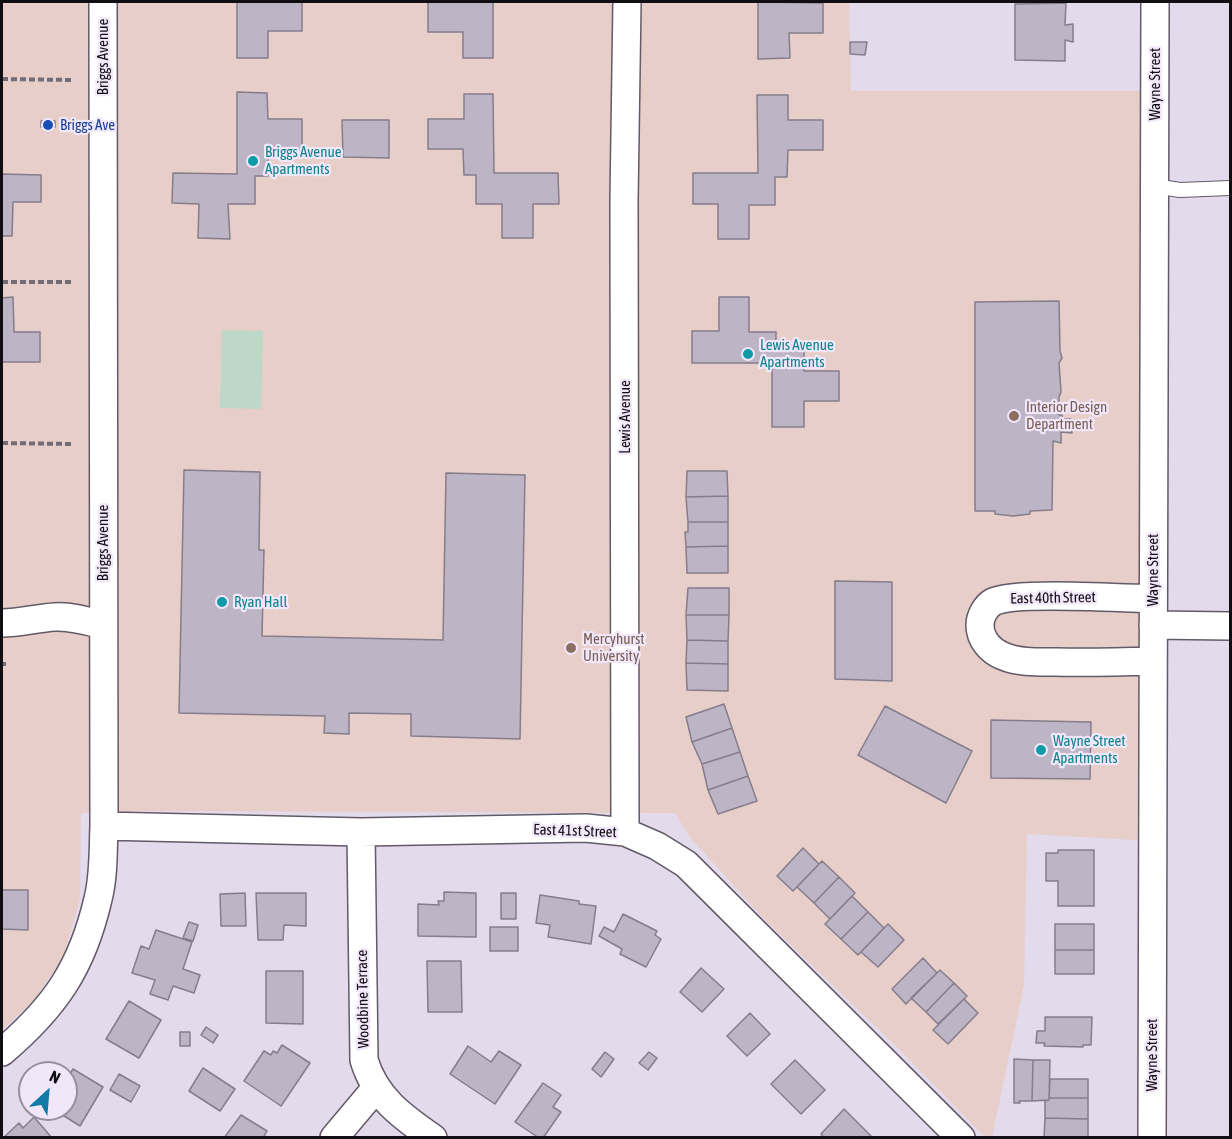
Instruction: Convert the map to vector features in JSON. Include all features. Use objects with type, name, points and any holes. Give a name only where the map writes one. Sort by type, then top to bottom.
[{"type":"street","name":"Briggs Avenue","points":[[2,1052],[44,1012],[64,987],[81,953],[99,898],[104,826],[103,2]]},
{"type":"street","name":"Lewis Avenue","points":[[625,832],[624,200],[627,2]]},
{"type":"street","name":"Wayne Street","points":[[1152,1137],[1155,2]]},
{"type":"street","name":"East 40th Street","points":[[1153,661],[1077,662],[1011,659],[1001,656],[987,646],[980,627],[986,609],[993,602],[1003,599],[1038,597],[1153,612],[1230,626]]},
{"type":"street","points":[[2,623],[22,623],[55,617],[72,618],[103,625]]},
{"type":"street","name":"East 41st Street","points":[[104,826],[361,832],[586,828],[625,832],[657,846],[686,864],[961,1137]]},
{"type":"street","name":"Woodbine Terrace","points":[[361,832],[364,1060],[376,1088],[386,1100],[410,1122],[433,1137]]},
{"type":"street","points":[[334,1137],[376,1088]]},
{"type":"lane","points":[[1154,186],[1180,190],[1230,188]]},
{"type":"path","points":[[2,79],[71,80]]},
{"type":"path","points":[[2,282],[72,282]]},
{"type":"path","points":[[2,443],[72,444]]},
{"type":"shaded area","name":"Mercyhurst University","points":[[2,2],[849,2],[851,91],[1140,91],[1142,389],[1137,840],[1027,834],[1024,985],[992,1137],[985,1137],[899,1049],[766,921],[689,836],[675,813],[147,811],[81,813],[80,899],[63,958],[35,999],[2,1030]]},
{"type":"green space","points":[[222,330],[263,331],[261,409],[220,408]]},
{"type":"building","points":[[237,2],[302,2],[302,31],[268,31],[268,58],[237,58]]},
{"type":"building","points":[[428,2],[493,2],[493,58],[463,58],[463,32],[428,32]]},
{"type":"building","points":[[758,2],[823,3],[823,33],[789,33],[790,58],[758,59]]},
{"type":"building","points":[[1066,3],[1065,25],[1073,24],[1073,42],[1065,40],[1065,61],[1015,60],[1015,4]]},
{"type":"building","points":[[850,42],[867,42],[865,55],[850,54]]},
{"type":"building","name":"Briggs Avenue Apartments","points":[[237,92],[267,93],[268,119],[302,119],[302,150],[268,149],[268,176],[255,176],[255,204],[228,204],[230,239],[198,238],[199,204],[172,203],[173,173],[237,174]]},
{"type":"building","points":[[464,94],[493,94],[494,173],[558,173],[559,204],[533,204],[533,238],[502,238],[502,204],[476,204],[476,175],[464,175],[463,149],[428,149],[428,119],[464,119]]},
{"type":"building","points":[[757,95],[788,95],[788,120],[823,120],[823,150],[788,150],[787,177],[775,177],[775,205],[749,205],[749,239],[718,239],[718,204],[693,204],[693,173],[758,173]]},
{"type":"building","points":[[342,120],[389,120],[389,158],[343,157]]},
{"type":"building","points":[[41,121],[55,121],[55,127],[41,127]]},
{"type":"building","points":[[2,174],[41,175],[41,202],[13,202],[12,236],[2,236]]},
{"type":"building","points":[[13,297],[14,332],[40,332],[40,362],[2,362],[2,298]]},
{"type":"building","name":"Lewis Avenue Apartments","points":[[719,297],[749,297],[749,332],[776,332],[776,345],[804,345],[804,371],[839,371],[839,401],[804,401],[804,427],[772,427],[772,363],[692,363],[692,331],[719,331]]},
{"type":"building","points":[[1059,301],[1062,358],[1059,363],[1061,392],[1059,415],[1062,415],[1062,419],[1071,419],[1072,433],[1061,432],[1061,443],[1053,441],[1052,510],[1030,511],[1030,514],[1013,516],[995,514],[995,511],[975,511],[975,302]]},
{"type":"building","name":"Ryan Hall","points":[[184,470],[260,472],[259,550],[264,550],[262,636],[443,640],[446,473],[525,475],[520,739],[411,736],[411,714],[349,713],[349,734],[324,733],[325,716],[179,713]]},
{"type":"building","points":[[687,471],[727,471],[728,496],[686,497]]},
{"type":"building","points":[[728,496],[728,522],[688,522],[686,497]]},
{"type":"building","points":[[688,522],[728,522],[728,546],[686,547],[685,532],[688,532]]},
{"type":"building","points":[[728,546],[728,573],[687,573],[686,547]]},
{"type":"building","points":[[835,581],[892,582],[892,681],[835,679]]},
{"type":"building","points":[[688,588],[729,588],[729,615],[686,615]]},
{"type":"building","points":[[686,615],[729,615],[728,641],[687,640]]},
{"type":"building","points":[[687,640],[728,641],[728,664],[686,663]]},
{"type":"building","points":[[686,663],[728,664],[728,691],[687,690]]},
{"type":"building","points":[[724,704],[732,728],[692,742],[686,717]]},
{"type":"building","points":[[885,706],[972,751],[946,803],[858,755]]},
{"type":"building","name":"Wayne Street Apartments","points":[[991,720],[1091,722],[1090,779],[991,778]]},
{"type":"building","points":[[732,728],[740,752],[702,764],[692,742]]},
{"type":"building","points":[[740,752],[748,776],[708,790],[702,764]]},
{"type":"building","points":[[748,776],[757,801],[718,814],[708,790]]},
{"type":"building","points":[[803,848],[819,864],[793,891],[777,876]]},
{"type":"building","points":[[1058,850],[1094,850],[1094,906],[1058,906],[1058,881],[1046,881],[1046,853],[1058,853]]},
{"type":"building","points":[[822,861],[839,877],[814,903],[797,887]]},
{"type":"building","points":[[839,877],[855,893],[830,919],[814,903]]},
{"type":"building","points":[[2,890],[28,890],[28,930],[2,929]]},
{"type":"building","points":[[444,892],[476,893],[476,937],[418,936],[418,904],[439,905],[438,901],[444,901]]},
{"type":"building","points":[[245,893],[246,926],[221,926],[220,894]]},
{"type":"building","points":[[256,893],[306,893],[306,926],[284,925],[283,940],[258,940]]},
{"type":"building","points":[[501,893],[516,893],[516,919],[501,919]]},
{"type":"building","points":[[540,895],[596,906],[591,944],[548,937],[550,925],[536,923]]},
{"type":"building","points":[[852,896],[868,912],[841,939],[825,924]]},
{"type":"building","points":[[868,912],[884,928],[858,955],[841,939]]},
{"type":"building","points":[[623,914],[657,931],[655,935],[661,939],[646,967],[620,954],[622,949],[599,936],[604,927],[614,932]]},
{"type":"building","points":[[189,922],[198,925],[193,941],[183,938]]},
{"type":"building","points":[[888,924],[904,940],[878,967],[861,952]]},
{"type":"building","points":[[1055,924],[1094,924],[1094,950],[1055,950]]},
{"type":"building","points":[[490,927],[518,927],[518,951],[490,951]]},
{"type":"building","points":[[156,930],[192,942],[183,969],[200,975],[194,993],[173,986],[168,1000],[150,994],[155,980],[132,973],[141,946],[149,949]]},
{"type":"building","points":[[1055,950],[1094,950],[1094,974],[1055,974]]},
{"type":"building","points":[[923,958],[937,973],[906,1004],[892,989]]},
{"type":"building","points":[[427,961],[461,961],[462,1012],[428,1012]]},
{"type":"building","points":[[701,968],[724,989],[702,1012],[680,992]]},
{"type":"building","points":[[940,970],[954,983],[926,1012],[911,998]]},
{"type":"building","points":[[266,971],[303,971],[303,1024],[266,1023]]},
{"type":"building","points":[[954,983],[967,996],[938,1024],[926,1012]]},
{"type":"building","points":[[964,999],[978,1013],[948,1044],[933,1030]]},
{"type":"building","points":[[129,1001],[161,1020],[139,1058],[106,1039]]},
{"type":"building","points":[[750,1013],[770,1034],[747,1056],[727,1036]]},
{"type":"building","points":[[1045,1017],[1092,1017],[1091,1045],[1083,1045],[1083,1047],[1044,1046],[1045,1043],[1036,1043],[1037,1031],[1045,1031]]},
{"type":"building","points":[[206,1027],[218,1035],[213,1043],[201,1035]]},
{"type":"building","points":[[180,1032],[190,1032],[190,1046],[180,1046]]},
{"type":"building","points":[[282,1045],[310,1063],[281,1106],[244,1081],[264,1051],[271,1055],[273,1051],[277,1053]]},
{"type":"building","points":[[468,1046],[491,1062],[499,1051],[521,1065],[495,1104],[450,1074]]},
{"type":"building","points":[[605,1052],[614,1059],[601,1077],[592,1069]]},
{"type":"building","points":[[649,1052],[657,1058],[648,1070],[639,1063]]},
{"type":"building","points":[[1014,1059],[1033,1060],[1032,1101],[1014,1103]]},
{"type":"building","points":[[795,1060],[825,1090],[801,1114],[771,1084]]},
{"type":"building","points":[[1033,1060],[1050,1060],[1049,1100],[1032,1101]]},
{"type":"building","points":[[203,1068],[235,1089],[220,1111],[189,1091]]},
{"type":"building","points":[[78,1072],[103,1087],[80,1126],[72,1121],[78,1121]]},
{"type":"building","points":[[119,1074],[140,1086],[131,1102],[110,1090]]},
{"type":"building","points":[[1050,1079],[1088,1079],[1088,1098],[1049,1098]]},
{"type":"building","points":[[543,1083],[561,1095],[553,1107],[561,1112],[543,1138],[539,1138],[515,1122]]},
{"type":"building","points":[[1049,1098],[1088,1098],[1088,1119],[1045,1118],[1045,1101]]},
{"type":"building","points":[[844,1109],[873,1138],[824,1138],[821,1134]]},
{"type":"building","points":[[241,1115],[267,1131],[263,1138],[224,1138]]},
{"type":"building","points":[[1045,1118],[1088,1119],[1088,1138],[1044,1138]]},
{"type":"building","points":[[30,1121],[37,1121],[52,1138],[3,1138],[19,1123],[23,1128]]},
{"type":"place","name":"Briggs Ave","points":[[48,125]]},
{"type":"place","name":"Briggs Avenue Apartments","points":[[253,161]]},
{"type":"place","name":"Lewis Avenue Apartments","points":[[748,354]]},
{"type":"place","name":"Interior Design Department","points":[[1014,416]]},
{"type":"place","name":"Ryan Hall","points":[[222,602]]},
{"type":"place","name":"Mercyhurst University","points":[[571,648]]},
{"type":"place","name":"Wayne Street Apartments","points":[[1041,750]]}]
